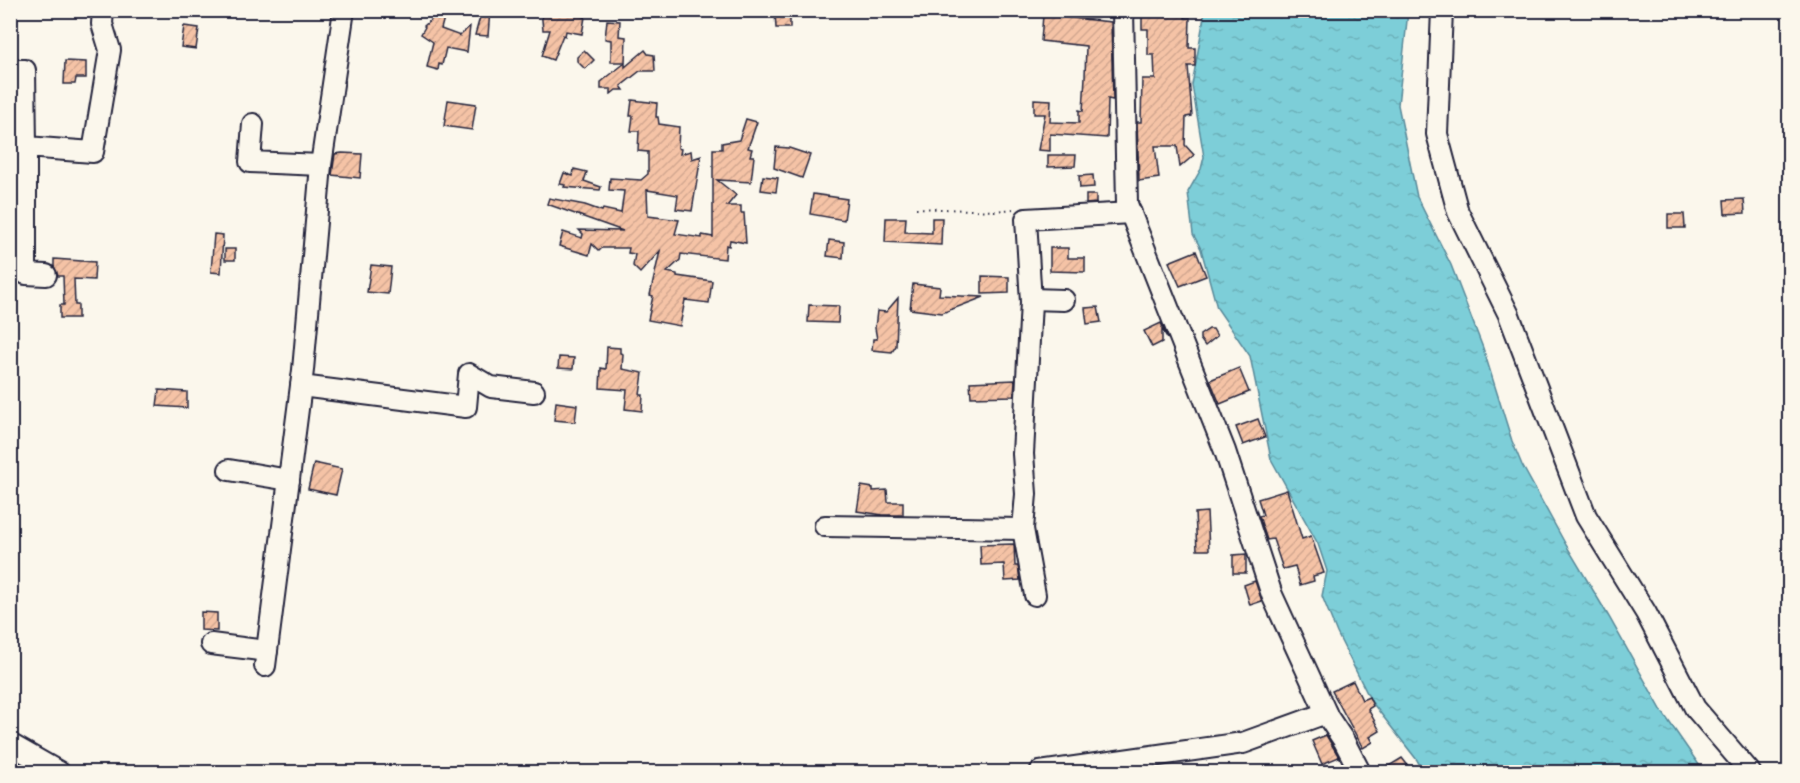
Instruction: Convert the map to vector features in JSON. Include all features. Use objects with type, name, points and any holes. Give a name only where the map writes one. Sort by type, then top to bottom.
[{"type":"street","points":[[26,147],[93,152],[110,50],[102,24],[103,10]]},
{"type":"street","points":[[211,644],[266,658],[301,386],[321,165],[344,10]]},
{"type":"street","points":[[1123,10],[1127,204],[1224,451],[1272,595],[1326,713],[1360,772]]},
{"type":"street","points":[[1442,10],[1437,134],[1458,212],[1509,315],[1586,516],[1646,613],[1695,708],[1750,772]]},
{"type":"street","points":[[10,70],[25,70],[26,147],[18,247],[26,274],[46,275]]},
{"type":"street","points":[[253,124],[250,162],[321,165]]},
{"type":"street","points":[[1035,595],[1023,529],[1026,494],[1023,454],[1031,299],[1026,219],[1131,213]]},
{"type":"street","points":[[1031,299],[1064,300]]},
{"type":"street","points":[[301,386],[466,407],[469,374],[490,387],[534,392]]},
{"type":"street","points":[[229,470],[289,480]]},
{"type":"street","points":[[825,526],[1023,529]]},
{"type":"street","points":[[1040,772],[1157,765],[1243,743],[1326,713]]},
{"type":"street","points":[[10,744],[59,772]]},
{"type":"path","points":[[916,208],[996,211],[1027,207],[1026,219]]},
{"type":"water","points":[[1205,11],[1408,11],[1398,105],[1417,197],[1451,265],[1483,348],[1512,441],[1522,465],[1663,713],[1704,772],[1423,772],[1417,760],[1371,701],[1337,633],[1322,596],[1327,571],[1318,544],[1271,459],[1250,356],[1217,308],[1201,249],[1193,234],[1188,192],[1201,169],[1204,157],[1192,85]]},
{"type":"water","points":[[11,757],[38,772],[11,772]]},
{"type":"building","points":[[442,10],[446,10],[441,29],[460,36],[470,26],[467,52],[446,48],[442,65],[439,64],[438,70],[427,67],[433,42],[421,34],[424,26]]},
{"type":"building","points":[[482,10],[490,10],[488,36],[475,35]]},
{"type":"building","points":[[541,10],[567,10],[567,14],[585,17],[582,34],[566,31],[553,60],[542,56],[550,30],[543,30]]},
{"type":"building","points":[[1142,10],[1185,12],[1185,18],[1190,18],[1189,48],[1195,48],[1195,66],[1188,66],[1192,116],[1186,117],[1185,145],[1194,155],[1180,167],[1177,146],[1155,146],[1159,178],[1139,181],[1137,122],[1141,122],[1142,79],[1155,79],[1154,55],[1148,55],[1148,29],[1142,29]]},
{"type":"building","points":[[775,12],[790,12],[790,28],[776,28]]},
{"type":"building","points":[[1043,15],[1111,22],[1113,100],[1108,99],[1107,138],[1050,134],[1050,151],[1038,150],[1045,114],[1034,114],[1034,99],[1051,100],[1050,122],[1079,123],[1079,110],[1083,111],[1085,77],[1086,46],[1041,41]]},
{"type":"building","points":[[607,20],[620,21],[619,36],[626,37],[625,62],[611,62],[611,40],[605,39]]},
{"type":"building","points":[[184,26],[199,28],[196,49],[181,47]]},
{"type":"building","points":[[584,50],[594,60],[585,69],[577,61],[577,57]]},
{"type":"building","points":[[645,50],[648,54],[654,55],[655,71],[640,71],[621,86],[624,90],[616,90],[611,94],[611,89],[601,89],[601,82],[625,63],[625,67]]},
{"type":"building","points":[[65,61],[86,62],[86,78],[76,78],[75,84],[64,84]]},
{"type":"building","points":[[448,100],[476,104],[472,130],[444,126]]},
{"type":"building","points":[[632,100],[657,103],[656,117],[658,117],[659,124],[679,127],[680,154],[691,151],[692,159],[701,156],[692,211],[676,209],[678,195],[647,190],[648,216],[679,220],[675,234],[702,238],[702,235],[713,237],[713,149],[722,149],[722,143],[739,140],[746,119],[757,122],[748,148],[752,149],[750,156],[754,156],[751,182],[717,180],[736,195],[727,206],[741,206],[741,213],[744,213],[746,243],[730,240],[729,246],[726,245],[725,259],[681,254],[680,260],[667,272],[677,274],[677,276],[712,281],[709,303],[685,300],[680,326],[648,320],[653,296],[650,295],[660,251],[640,273],[633,266],[635,254],[628,253],[629,248],[602,248],[599,251],[592,244],[589,255],[559,246],[563,232],[582,238],[583,234],[579,230],[623,231],[547,204],[549,198],[602,211],[603,209],[621,213],[624,191],[609,190],[610,178],[641,180],[648,174],[648,152],[638,151],[639,131],[631,131]]},
{"type":"building","points":[[10,140],[14,140],[14,170],[10,170]]},
{"type":"building","points":[[776,147],[789,148],[810,155],[802,178],[774,168]]},
{"type":"building","points":[[335,154],[362,154],[360,178],[332,175]]},
{"type":"building","points":[[1048,155],[1076,155],[1075,166],[1048,167]]},
{"type":"building","points":[[574,169],[587,172],[584,181],[601,187],[600,190],[564,187],[565,185],[560,184],[564,173],[573,176]]},
{"type":"building","points":[[1093,175],[1094,187],[1080,188],[1079,176]]},
{"type":"building","points":[[763,176],[778,178],[776,192],[761,190]]},
{"type":"building","points":[[813,194],[847,199],[844,220],[810,214]]},
{"type":"building","points":[[1086,195],[1096,195],[1096,203],[1086,204]]},
{"type":"building","points":[[1744,199],[1745,213],[1725,214],[1724,200]]},
{"type":"building","points":[[1668,214],[1684,214],[1685,228],[1668,228]]},
{"type":"building","points":[[886,218],[906,218],[905,232],[932,233],[932,218],[942,218],[941,245],[885,242]]},
{"type":"building","points":[[214,234],[223,235],[221,273],[211,272]]},
{"type":"building","points":[[829,240],[844,242],[843,258],[827,256]]},
{"type":"building","points":[[1050,248],[1068,248],[1068,258],[1085,258],[1085,272],[1050,271]]},
{"type":"building","points":[[225,249],[235,249],[235,260],[225,260]]},
{"type":"building","points":[[1196,251],[1206,276],[1180,286],[1169,262]]},
{"type":"building","points":[[54,259],[95,262],[94,280],[74,279],[78,318],[60,318],[60,305],[64,305],[63,276],[58,276]]},
{"type":"building","points":[[371,265],[391,267],[388,294],[367,292]]},
{"type":"building","points":[[982,276],[1009,277],[1009,293],[982,294]]},
{"type":"building","points":[[913,284],[940,287],[939,295],[984,297],[942,313],[910,309]]},
{"type":"building","points":[[898,298],[896,346],[892,352],[872,350],[873,339],[877,339],[875,328],[877,311],[886,312]]},
{"type":"building","points":[[809,305],[839,306],[838,323],[808,322]]},
{"type":"building","points":[[1098,307],[1101,322],[1087,324],[1085,308]]},
{"type":"building","points":[[1161,323],[1168,339],[1162,329],[1162,342],[1152,347],[1144,331]]},
{"type":"building","points":[[1213,329],[1217,336],[1205,346],[1200,335]]},
{"type":"building","points":[[607,347],[620,348],[620,353],[623,354],[622,369],[643,373],[640,395],[643,395],[642,411],[625,409],[627,390],[600,388],[601,368],[606,369]]},
{"type":"building","points":[[559,357],[574,358],[573,369],[558,368]]},
{"type":"building","points":[[1239,368],[1249,392],[1220,404],[1210,380]]},
{"type":"building","points":[[1015,380],[1014,396],[971,397],[970,382]]},
{"type":"building","points":[[159,390],[187,392],[187,408],[157,406]]},
{"type":"building","points":[[556,402],[577,405],[575,422],[554,420]]},
{"type":"building","points":[[1258,419],[1265,437],[1243,445],[1236,427]]},
{"type":"building","points":[[314,463],[342,469],[336,495],[308,489]]},
{"type":"building","points":[[861,486],[873,488],[873,491],[887,490],[888,502],[903,502],[903,515],[857,511]]},
{"type":"building","points":[[1287,490],[1302,539],[1311,536],[1324,573],[1313,576],[1314,581],[1300,585],[1295,566],[1283,569],[1273,539],[1267,540],[1259,516],[1263,515],[1258,499]]},
{"type":"building","points":[[1207,512],[1209,550],[1197,550],[1195,513]]},
{"type":"building","points":[[1014,544],[1015,566],[1018,566],[1020,580],[1005,581],[1004,564],[981,565],[980,545]]},
{"type":"building","points":[[1246,554],[1246,573],[1233,573],[1233,555]]},
{"type":"building","points":[[1255,581],[1262,601],[1250,605],[1244,585]]},
{"type":"building","points":[[201,612],[217,613],[217,631],[201,630]]},
{"type":"building","points":[[1353,681],[1362,700],[1369,697],[1373,706],[1368,709],[1380,731],[1370,737],[1373,742],[1363,748],[1332,691]]},
{"type":"building","points":[[1326,735],[1339,757],[1322,764],[1312,741]]},
{"type":"building","points":[[1402,758],[1413,772],[1379,772]]}]
